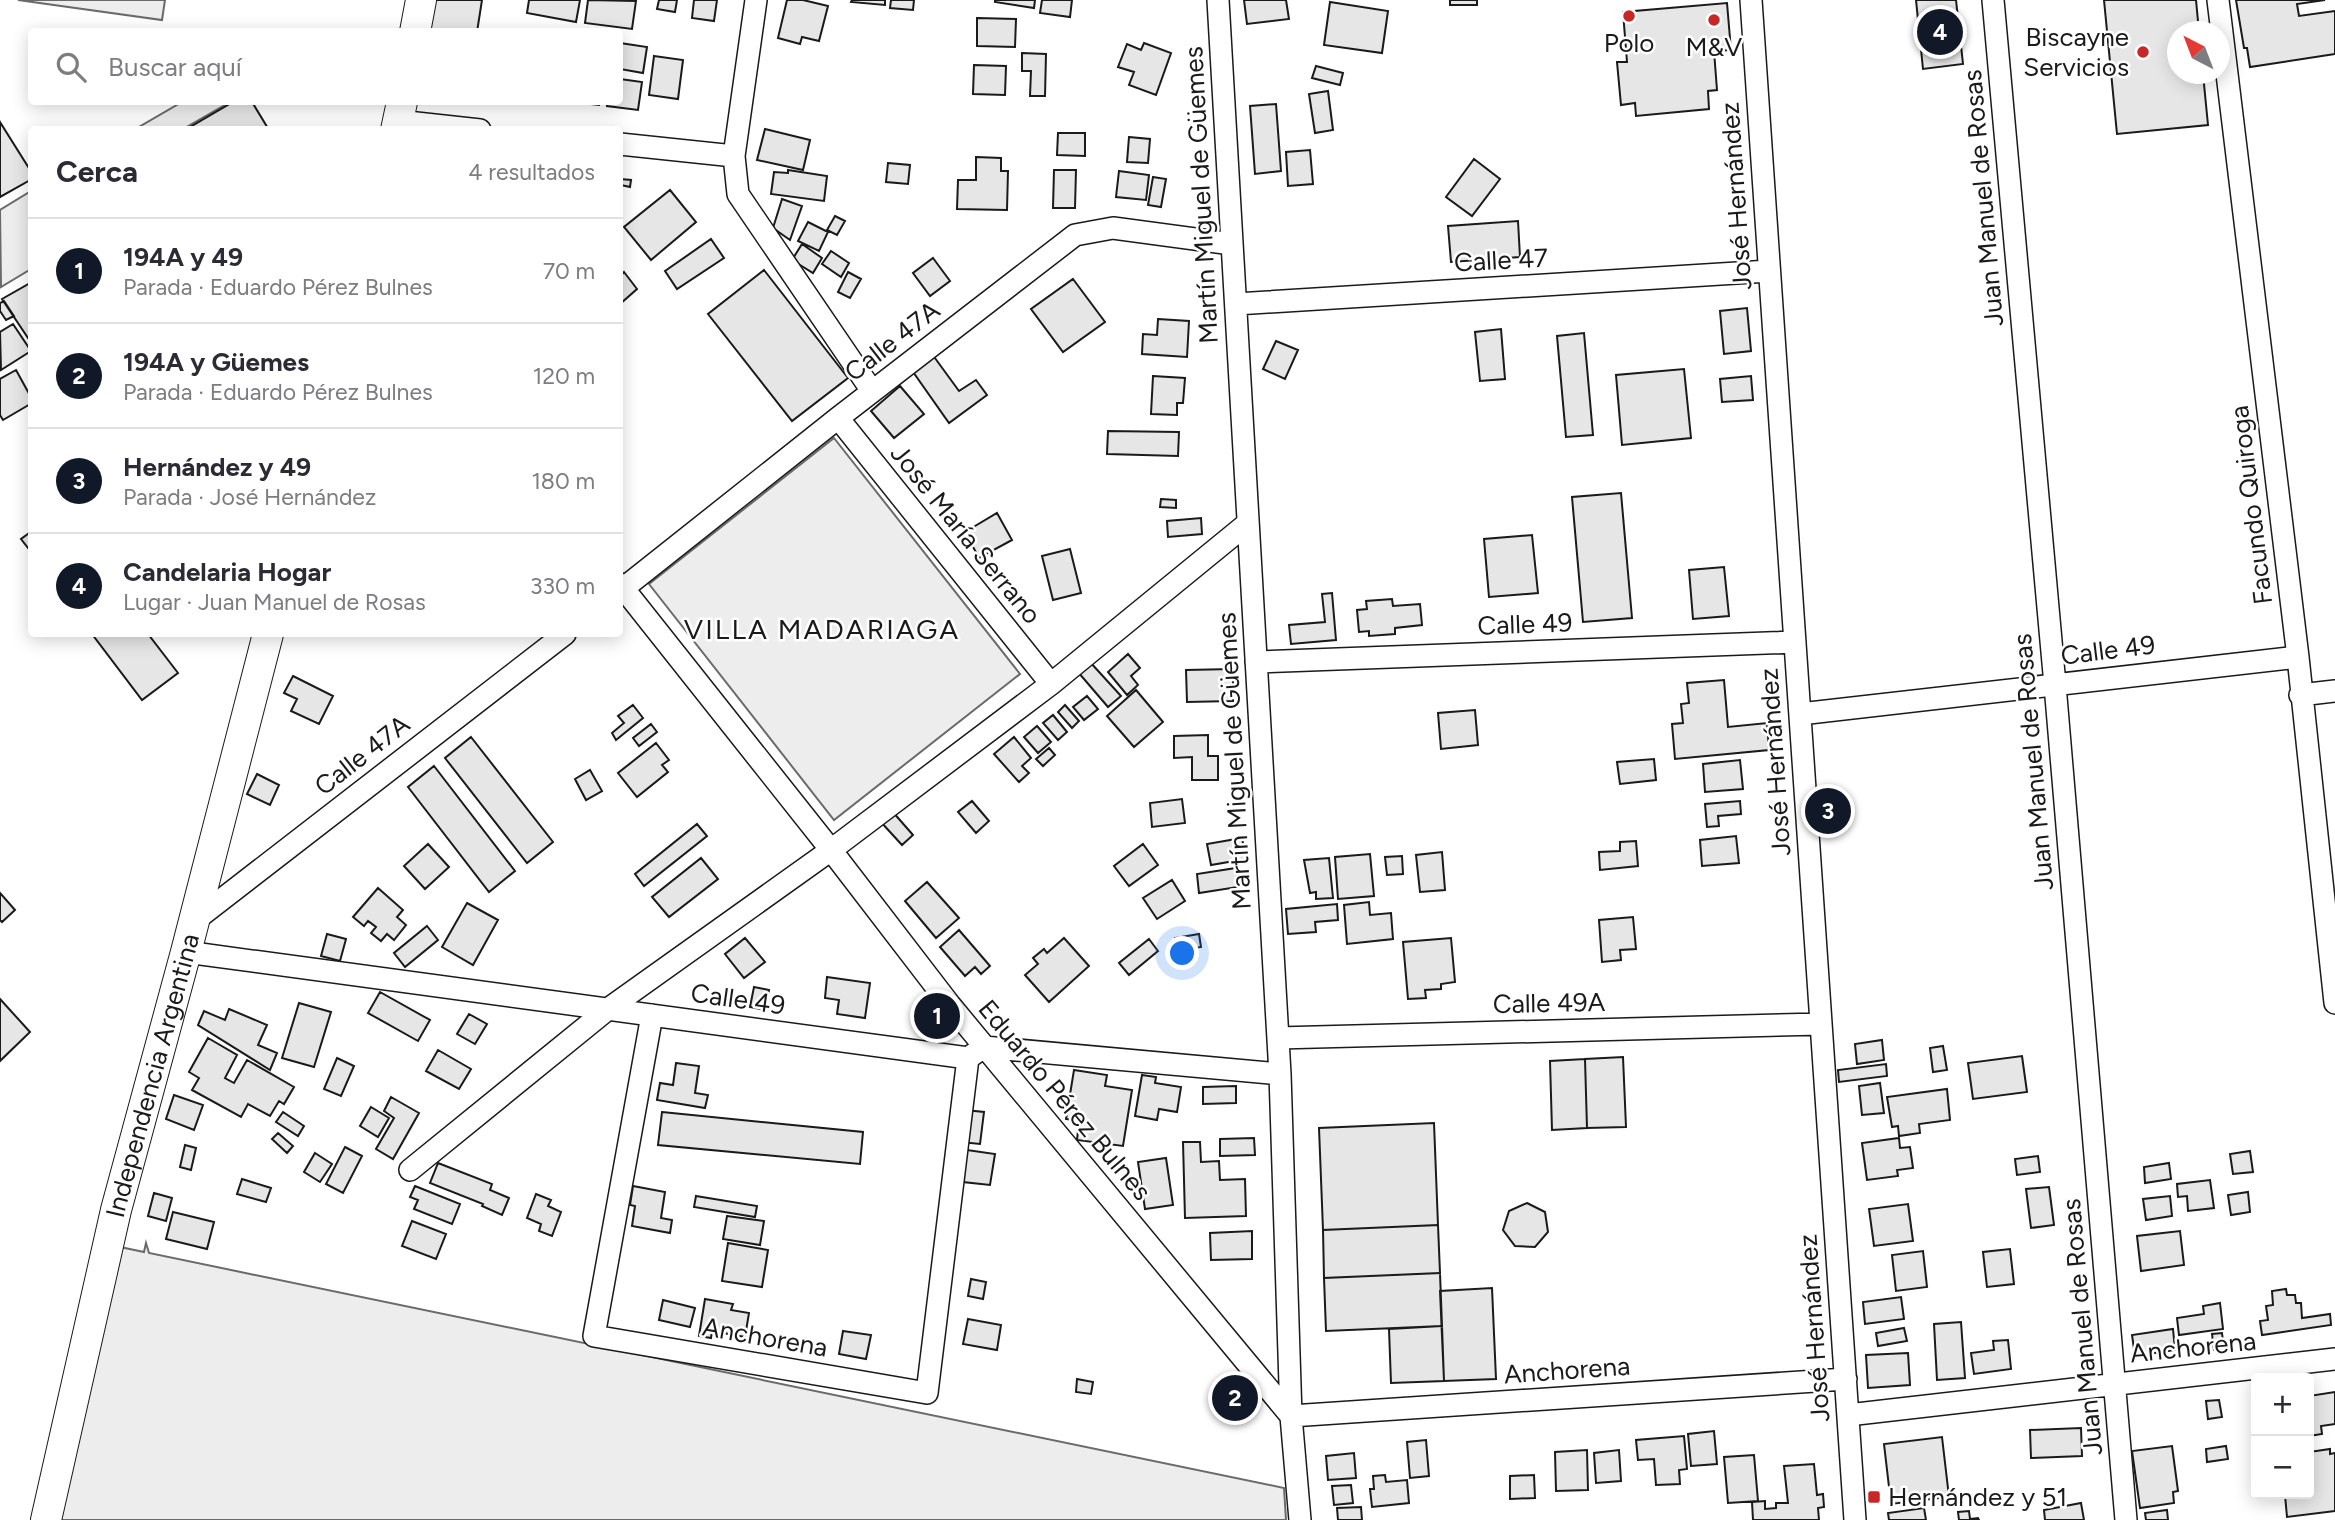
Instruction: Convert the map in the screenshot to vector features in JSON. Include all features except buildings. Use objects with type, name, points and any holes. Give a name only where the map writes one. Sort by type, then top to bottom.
[{"type":"main road","points":[[416,28],[421,0]]},
{"type":"main road","name":"Independencia Argentina","points":[[46,1520],[116,1210],[187,952],[267,637]]},
{"type":"street","points":[[756,0],[734,156],[738,194],[872,391]]},
{"type":"street","name":"Martín Miguel de Güemes","points":[[1218,0],[1280,1074],[1291,1416],[1300,1520]]},
{"type":"street","name":"José Hernández","points":[[1751,0],[1855,1520]]},
{"type":"street","name":"Juan Manuel de Rosas","points":[[1993,0],[2126,1520]]},
{"type":"street","name":"Facundo Quiroga","points":[[2218,0],[2298,657],[2335,1003]]},
{"type":"street","points":[[399,117],[455,126]]},
{"type":"street","points":[[623,144],[734,156]]},
{"type":"street","name":"Calle 47A","points":[[623,586],[1075,235],[1113,228],[1232,244]]},
{"type":"street","name":"Calle 47","points":[[1236,304],[1769,271]]},
{"type":"street","name":"José María Serrano","points":[[838,418],[1051,684]]},
{"type":"street","points":[[411,1170],[608,1009],[831,850],[1051,684],[1248,523]]},
{"type":"street","name":"Eduardo Pérez Bulnes","points":[[623,590],[831,850],[976,1052],[1291,1416]]},
{"type":"street","name":"Calle 47A","points":[[194,920],[561,637]]},
{"type":"street","name":"Calle 49","points":[[1256,662],[1795,642]]},
{"type":"street","name":"Calle 49","points":[[1800,714],[2298,657]]},
{"type":"street","points":[[2300,695],[2335,691]]},
{"type":"street","name":"Calle 49","points":[[187,952],[652,1015],[976,1052],[1280,1074]]},
{"type":"street","name":"Anchorena","points":[[652,1015],[594,1336],[927,1393],[976,1052]]},
{"type":"street","name":"Calle 49A","points":[[1278,1038],[1821,1024]]},
{"type":"street","name":"Anchorena","points":[[1848,1415],[2335,1359]]},
{"type":"street","name":"Anchorena","points":[[1291,1416],[1846,1379]]},
{"type":"shaded area","points":[[18,0],[165,0],[162,20]]},
{"type":"shaded area","points":[[177,105],[225,105],[188,126],[141,126]]},
{"type":"shaded area","points":[[28,193],[28,271],[1,287],[0,210]]},
{"type":"shaded area","points":[[834,438],[1020,674],[834,820],[649,584]]},
{"type":"shaded area","points":[[146,1243],[149,1253],[1284,1488],[1286,1520],[58,1520],[120,1247],[144,1252]]},
{"type":"place","name":"Polo","points":[[1629,16]]},
{"type":"place","name":"M&V","points":[[1714,20]]},
{"type":"place","name":"Candelaria Hogar","points":[[1940,32]]},
{"type":"place","name":"Biscayne Servicios","points":[[2143,52]]},
{"type":"place","name":"Hernández y 49","points":[[1828,811]]},
{"type":"place","name":"194A y 49","points":[[937,1016]]},
{"type":"place","name":"194A y Güemes","points":[[1235,1398]]},
{"type":"place","name":"Hernández y 51","points":[[1874,1497]]},
{"type":"district","name":"VILLA MADARIAGA","points":[[822,629]]}]
